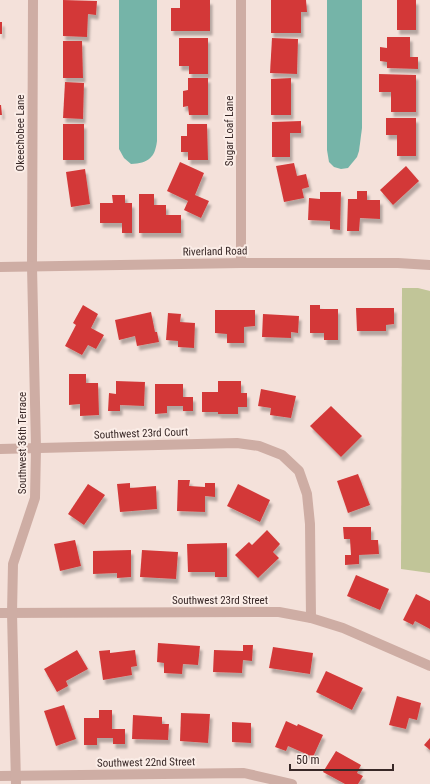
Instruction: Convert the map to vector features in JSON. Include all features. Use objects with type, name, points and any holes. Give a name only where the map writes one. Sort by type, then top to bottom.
[{"type":"street","name":"Okeechobee Lane","points":[[32,267],[33,0]]},
{"type":"street","name":"Sugar Loaf Lane","points":[[241,0],[241,263]]},
{"type":"street","name":"Riverland Road","points":[[0,267],[241,263],[398,263],[430,265]]},
{"type":"street","name":"Southwest 36th Terrace","points":[[16,780],[12,613],[13,564],[35,498],[36,448],[32,267]]},
{"type":"street","name":"Southwest 23rd Court","points":[[0,449],[237,443],[260,446],[282,455],[299,471],[307,494],[310,524],[311,618]]},
{"type":"street","name":"Southwest 23rd Street","points":[[0,613],[279,612],[311,618],[343,628],[430,666]]},
{"type":"street","name":"Southwest 22nd Street","points":[[0,776],[16,780],[180,779],[244,773],[292,784]]},
{"type":"green space","points":[[402,288],[418,288],[430,291],[430,573],[401,569]]},
{"type":"water","points":[[119,0],[157,0],[157,141],[154,152],[150,158],[146,161],[131,164],[124,158],[119,149]]},
{"type":"water","points":[[327,0],[362,0],[362,128],[357,157],[348,168],[341,169],[334,167],[329,162],[327,150]]},
{"type":"building","points":[[63,0],[97,1],[96,15],[88,14],[87,37],[63,36]]},
{"type":"building","points":[[180,0],[210,0],[210,31],[171,31],[171,8],[180,8]]},
{"type":"building","points":[[271,0],[306,0],[307,12],[301,12],[301,33],[271,33]]},
{"type":"building","points":[[397,0],[416,0],[416,30],[397,30]]},
{"type":"building","points":[[0,22],[2,22],[2,34],[0,34]]},
{"type":"building","points":[[387,37],[410,37],[410,57],[418,57],[418,69],[387,68],[387,62],[380,61],[380,47],[387,48]]},
{"type":"building","points":[[179,38],[208,38],[208,74],[189,74],[189,66],[179,66]]},
{"type":"building","points":[[272,38],[298,39],[297,74],[270,73]]},
{"type":"building","points":[[63,41],[82,41],[83,78],[63,78]]},
{"type":"building","points":[[379,74],[416,75],[416,112],[391,112],[391,92],[379,92]]},
{"type":"building","points":[[188,78],[208,78],[208,115],[189,115],[188,106],[183,107],[183,91],[188,90]]},
{"type":"building","points":[[291,78],[291,115],[271,115],[271,79]]},
{"type":"building","points":[[65,82],[84,83],[83,119],[63,118]]},
{"type":"building","points":[[1,105],[2,115],[0,115]]},
{"type":"building","points":[[386,118],[416,118],[416,156],[397,156],[397,135],[386,135]]},
{"type":"building","points":[[301,121],[301,133],[290,133],[290,157],[272,157],[272,122]]},
{"type":"building","points":[[63,124],[84,124],[84,160],[63,160]]},
{"type":"building","points":[[187,124],[207,124],[208,160],[188,160],[188,152],[181,152],[181,136],[187,136]]},
{"type":"building","points":[[180,162],[204,173],[195,195],[209,201],[201,218],[184,210],[188,201],[167,191]]},
{"type":"building","points":[[294,163],[297,176],[306,174],[309,187],[302,189],[304,198],[284,202],[276,166]]},
{"type":"building","points":[[406,166],[419,181],[393,205],[380,190]]},
{"type":"building","points":[[85,169],[90,204],[71,207],[66,172]]},
{"type":"building","points":[[357,191],[367,191],[367,200],[380,200],[380,219],[360,218],[359,231],[347,231],[348,199],[357,199]]},
{"type":"building","points":[[320,192],[341,192],[340,230],[330,229],[330,221],[308,220],[309,198],[320,199]]},
{"type":"building","points":[[139,194],[154,194],[154,205],[166,205],[166,215],[181,215],[181,233],[139,233]]},
{"type":"building","points":[[112,195],[125,195],[125,203],[132,203],[132,233],[122,233],[122,223],[100,223],[100,203],[113,203]]},
{"type":"building","points":[[83,305],[98,314],[91,328],[104,335],[96,349],[88,345],[82,355],[65,346],[76,325],[73,323]]},
{"type":"building","points":[[310,305],[320,305],[320,309],[338,309],[338,340],[324,340],[324,333],[310,333]]},
{"type":"building","points":[[356,308],[394,308],[394,324],[386,325],[386,331],[357,331]]},
{"type":"building","points":[[215,310],[255,310],[255,326],[244,327],[244,343],[227,343],[227,334],[215,333]]},
{"type":"building","points":[[151,312],[155,332],[157,332],[159,342],[137,346],[135,336],[119,340],[115,320]]},
{"type":"building","points":[[168,313],[181,314],[180,322],[195,323],[194,348],[178,347],[178,341],[166,340]]},
{"type":"building","points":[[263,314],[299,316],[298,333],[291,332],[291,338],[262,337]]},
{"type":"building","points":[[69,374],[86,374],[86,383],[98,383],[99,415],[80,416],[80,404],[69,405]]},
{"type":"building","points":[[116,381],[145,382],[144,406],[120,405],[120,411],[108,411],[109,393],[116,394]]},
{"type":"building","points":[[218,381],[241,381],[241,393],[247,393],[247,407],[238,407],[238,414],[202,412],[202,392],[218,392]]},
{"type":"building","points":[[155,384],[183,384],[183,397],[193,397],[193,411],[183,411],[183,406],[167,406],[167,413],[155,414]]},
{"type":"building","points":[[261,389],[296,396],[291,418],[270,415],[271,408],[258,406]]},
{"type":"building","points":[[331,406],[362,436],[341,457],[310,426]]},
{"type":"building","points":[[358,474],[370,505],[348,513],[337,481]]},
{"type":"building","points":[[178,480],[190,480],[189,486],[205,487],[205,483],[215,483],[215,497],[205,496],[205,512],[177,511]]},
{"type":"building","points":[[130,483],[130,488],[156,486],[157,509],[120,512],[117,484]]},
{"type":"building","points":[[88,484],[105,495],[84,525],[68,514]]},
{"type":"building","points":[[238,484],[270,500],[260,522],[227,506]]},
{"type":"building","points":[[343,527],[371,527],[371,540],[378,540],[379,554],[359,555],[359,564],[345,565],[345,555],[351,555],[350,539],[344,539]]},
{"type":"building","points":[[267,530],[280,544],[273,552],[279,558],[258,578],[235,555],[249,542],[252,545]]},
{"type":"building","points":[[75,540],[81,566],[60,571],[54,544]]},
{"type":"building","points":[[227,543],[227,577],[215,577],[215,572],[188,572],[187,544]]},
{"type":"building","points":[[131,550],[131,577],[117,578],[117,573],[93,574],[93,551]]},
{"type":"building","points":[[142,550],[178,552],[176,579],[140,577]]},
{"type":"building","points":[[356,575],[389,589],[380,610],[347,596]]},
{"type":"building","points":[[416,594],[430,601],[430,629],[415,621],[413,625],[403,620]]},
{"type":"building","points":[[158,643],[200,646],[198,665],[183,664],[182,674],[164,673],[164,663],[157,662]]},
{"type":"building","points":[[243,645],[253,645],[252,661],[243,660],[242,673],[213,672],[214,650],[243,651]]},
{"type":"building","points":[[273,647],[313,653],[310,674],[269,668]]},
{"type":"building","points":[[77,650],[88,669],[66,681],[68,686],[57,692],[44,669]]},
{"type":"building","points":[[110,650],[110,653],[135,650],[137,666],[131,667],[132,675],[103,680],[99,651]]},
{"type":"building","points":[[326,671],[363,688],[352,710],[316,692]]},
{"type":"building","points":[[397,696],[421,703],[417,720],[409,718],[406,729],[389,725]]},
{"type":"building","points":[[64,705],[76,739],[56,746],[44,711]]},
{"type":"building","points":[[99,710],[112,710],[112,729],[125,729],[125,744],[113,744],[113,738],[97,738],[97,745],[84,745],[84,718],[99,718]]},
{"type":"building","points":[[181,713],[210,714],[208,743],[180,741]]},
{"type":"building","points":[[133,715],[162,717],[162,724],[169,724],[168,740],[132,739]]},
{"type":"building","points":[[286,721],[297,726],[298,724],[323,735],[313,757],[288,746],[286,751],[275,747]]},
{"type":"building","points":[[232,722],[251,723],[251,743],[232,742]]},
{"type":"building","points":[[430,738],[430,750],[424,745]]},
{"type":"building","points":[[336,751],[361,765],[357,773],[363,776],[358,784],[345,784],[323,772]]}]
